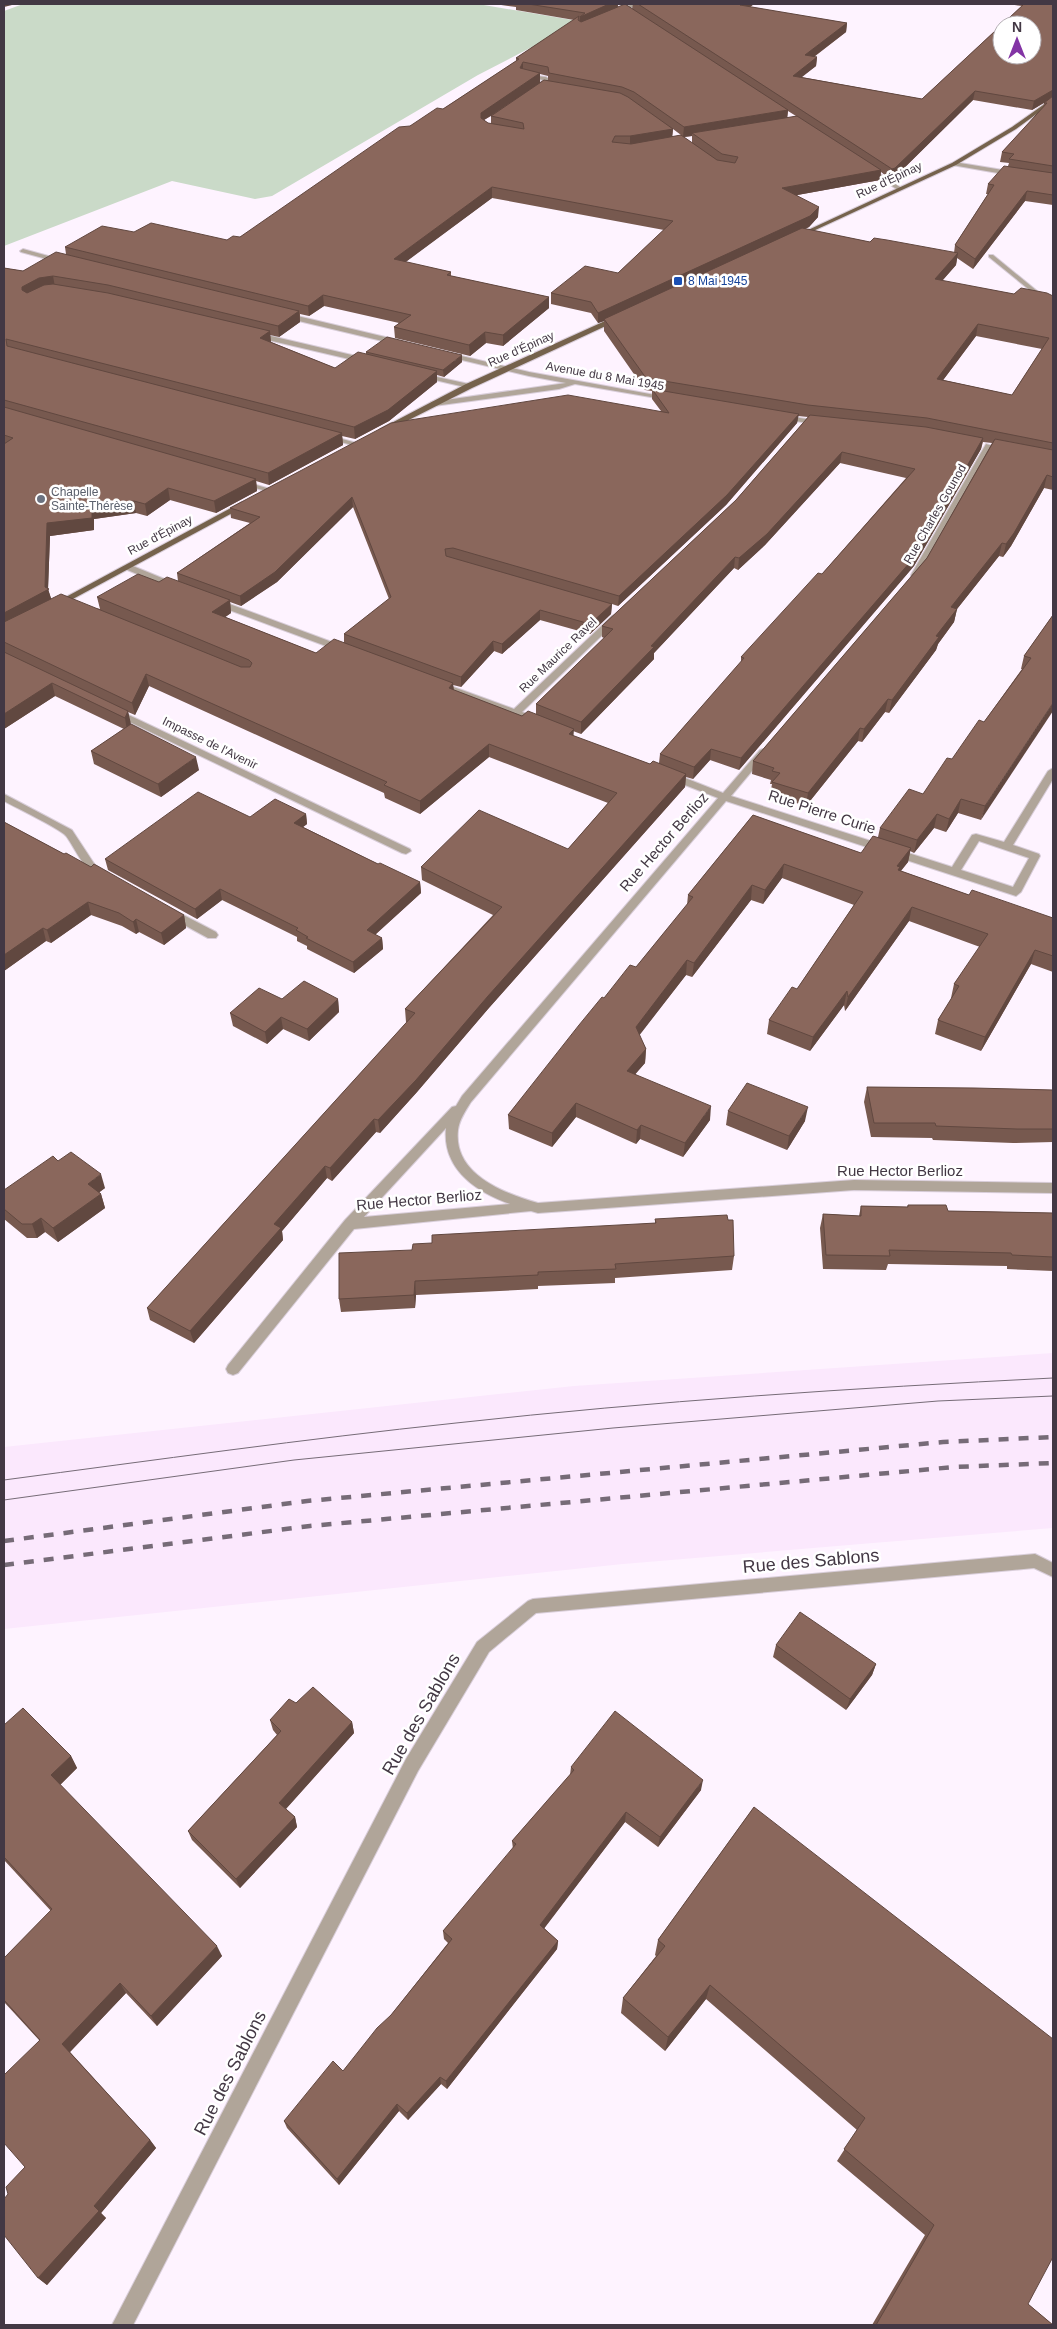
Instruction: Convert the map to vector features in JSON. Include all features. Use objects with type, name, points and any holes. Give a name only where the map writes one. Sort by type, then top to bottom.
[{"type":"main road","name":"Rue d'Épinay","points":[[786,242],[954,164],[1014,128],[1053,100]]},
{"type":"main road","name":"Rue d'Épinay","points":[[376,433],[469,386],[628,313]]},
{"type":"main road","points":[[347,448],[359,442]]},
{"type":"main road","points":[[262,494],[279,485]]},
{"type":"main road","name":"Rue d'Épinay","points":[[47,610],[69,602],[128,567],[254,499]]},
{"type":"street","points":[[617,4],[634,15]]},
{"type":"street","points":[[609,17],[635,4]]},
{"type":"street","points":[[523,75],[546,79],[543,85],[528,95]]},
{"type":"street","points":[[543,85],[553,87]]},
{"type":"street","points":[[954,164],[1026,176]]},
{"type":"street","points":[[863,165],[900,189]]},
{"type":"street","points":[[22,251],[71,263]]},
{"type":"street","points":[[991,256],[1053,307]]},
{"type":"street","points":[[273,312],[405,344]]},
{"type":"street","points":[[246,332],[372,363]]},
{"type":"street","name":"Avenue du 8 Mai 1945","points":[[442,353],[574,382],[680,400]]},
{"type":"street","points":[[411,372],[469,386]]},
{"type":"street","points":[[434,404],[559,387],[574,382]]},
{"type":"street","points":[[774,415],[803,424],[826,423]]},
{"type":"street","points":[[318,434],[359,442]]},
{"type":"street","name":"Rue Charles Gounod","points":[[908,583],[920,568],[988,446]]},
{"type":"street","points":[[232,479],[270,490]]},
{"type":"street","points":[[128,567],[182,589]]},
{"type":"street","points":[[209,599],[358,654]]},
{"type":"street","name":"Rue Maurice Ravel","points":[[515,713],[622,612],[612,609]]},
{"type":"street","points":[[432,682],[542,724]]},
{"type":"street","name":"Impasse de l'Avenir","points":[[102,705],[406,850]]},
{"type":"street","points":[[724,797],[769,745]]},
{"type":"street","name":"Rue Hector Berlioz","points":[[350,1224],[466,1099],[724,797],[661,771]]},
{"type":"street","points":[[955,871],[976,837],[1007,846],[1053,771]]},
{"type":"street","points":[[4,797],[68,832],[91,867],[117,882]]},
{"type":"street","name":"Rue Pierre Curie","points":[[724,797],[1016,892],[1035,856],[1007,846]]},
{"type":"street","points":[[160,906],[212,935]]},
{"type":"street","name":"Rue Hector Berlioz","points":[[466,1099],[451,1133],[458,1161],[473,1179],[488,1190],[538,1208]]},
{"type":"street","name":"Rue Hector Berlioz","points":[[350,1224],[469,1212],[854,1185],[1053,1188]]},
{"type":"street","points":[[233,1369],[308,1273],[350,1224]]},
{"type":"street","name":"Rue des Sablons","points":[[122,2325],[412,1765],[483,1647],[533,1606],[1035,1561],[1053,1570]]},
{"type":"shaded area","points":[[1053,1353],[1053,1528],[623,1564],[4,1629],[4,1447],[574,1386]]},
{"type":"green space","points":[[23,4],[478,4],[590,23],[530,48],[478,75],[272,196],[255,199],[172,181],[4,246],[4,11]]},
{"type":"building","points":[[528,4],[609,4],[580,17],[585,13]]},
{"type":"building","points":[[625,4],[788,110],[684,127],[634,92],[622,87],[549,73],[548,67],[523,62],[520,68],[540,73],[481,113],[481,118],[488,123],[524,129],[523,123],[491,116],[544,80],[620,93],[673,129],[630,136],[615,136],[612,142],[631,144],[681,135],[717,160],[735,163],[738,157],[722,154],[692,133],[797,116],[881,170],[782,188],[819,207],[810,216],[598,313],[591,302],[551,293],[585,266],[618,273],[673,221],[492,187],[394,259],[451,272],[447,275],[549,297],[503,335],[485,332],[469,345],[394,327],[411,315],[323,295],[308,306],[65,247],[102,226],[134,232],[151,223],[227,240],[233,236],[240,237],[399,127],[410,126],[437,108],[443,109],[519,59],[516,58],[579,16],[578,20],[581,22]]},
{"type":"building","points":[[638,4],[743,4],[740,5],[847,23],[805,55],[817,57],[793,76],[922,99],[992,34],[992,65],[1042,65],[1042,15],[1012,15],[1024,4],[1053,4],[1053,90],[1034,101],[975,91],[892,169]]},
{"type":"building","points":[[1053,96],[1053,166],[1009,159],[1014,154],[1002,152],[1047,103],[1044,103]]},
{"type":"building","points":[[1004,166],[1053,173],[1053,195],[1027,191],[975,259],[955,245],[994,185],[988,184]]},
{"type":"building","points":[[802,228],[870,242],[874,238],[958,253],[935,279],[1014,294],[1021,288],[1053,296],[1053,443],[927,418],[808,405],[646,378],[604,319]],"holes":[[[978,324],[1049,338],[1012,395],[937,379]]]},
{"type":"building","points":[[56,252],[299,311],[278,326],[108,285],[53,276],[39,278],[22,287],[22,290],[27,293],[44,285],[53,284],[108,293],[270,331],[260,338],[335,368],[358,352],[437,371],[388,410],[354,427],[6,339],[7,346],[342,433],[268,473],[4,400],[4,268],[23,271]]},
{"type":"building","points":[[387,337],[462,355],[443,370],[366,352]]},
{"type":"building","points":[[652,389],[799,414],[727,495],[619,596],[453,548],[445,549],[446,556],[612,604],[590,624],[540,610],[502,644],[493,641],[461,677],[344,634],[391,597],[352,497],[275,572],[240,596],[177,573],[260,517],[230,508],[391,423],[568,395],[669,413]]},
{"type":"building","points":[[4,407],[256,479],[214,501],[168,488],[145,504],[134,501],[92,506],[92,518],[47,523],[45,587],[49,589],[4,613],[4,444],[13,438],[4,435]]},
{"type":"building","points":[[810,415],[926,427],[983,438],[917,554],[741,758],[711,749],[694,767],[660,754],[744,658],[741,657],[818,573],[822,574],[915,469],[842,452],[767,534],[739,558],[735,557],[651,646],[654,647],[581,722],[536,704],[613,629],[602,626],[736,500]]},
{"type":"building","points":[[995,439],[1053,450],[1053,477],[1047,475],[1006,544],[1002,543],[951,607],[957,609],[936,636],[939,637],[892,700],[888,699],[864,729],[860,728],[808,793],[772,782],[780,773],[772,771],[774,768],[753,761],[927,558]]},
{"type":"building","points":[[138,574],[159,582],[167,577],[230,600],[212,612],[316,653],[334,639],[453,683],[449,688],[522,716],[528,711],[574,729],[569,734],[650,764],[653,761],[686,774],[488,996],[416,1080],[378,1120],[374,1119],[330,1168],[325,1166],[274,1224],[281,1228],[190,1331],[147,1308],[415,1013],[405,1009],[502,907],[421,867],[479,810],[568,849],[617,793],[489,744],[420,801],[384,785],[387,782],[146,674],[132,703],[4,642],[4,622],[61,594],[241,667],[250,667],[252,663],[249,660],[97,597]]},
{"type":"building","points":[[1053,615],[1053,703],[985,806],[961,799],[949,819],[937,814],[917,840],[880,828],[909,789],[923,794],[947,758],[952,759],[979,720],[984,722],[1031,658],[1024,656]]},
{"type":"building","points":[[4,652],[128,711],[125,718],[52,683],[4,714]]},
{"type":"building","points":[[131,724],[196,757],[158,784],[91,751]]},
{"type":"building","points":[[198,792],[250,817],[275,799],[306,814],[294,823],[378,864],[380,863],[420,882],[367,930],[382,938],[353,962],[306,938],[308,937],[296,930],[298,928],[220,889],[195,909],[105,859]]},
{"type":"building","points":[[753,815],[861,853],[873,836],[911,848],[897,866],[900,867],[898,870],[969,895],[972,890],[1053,918],[1053,956],[1035,950],[985,1037],[938,1020],[959,986],[954,984],[988,934],[912,907],[848,997],[847,991],[813,1037],[769,1020],[792,987],[797,989],[863,892],[784,864],[765,890],[752,885],[694,963],[687,960],[636,1027],[646,1049],[627,1071],[711,1106],[685,1143],[641,1125],[637,1130],[576,1103],[552,1133],[508,1115],[602,997],[604,998],[630,965],[636,967],[693,897],[688,895]]},
{"type":"building","points":[[4,822],[91,867],[94,864],[184,915],[161,933],[136,919],[133,922],[119,913],[88,902],[47,930],[43,928],[4,955]]},
{"type":"building","points":[[304,981],[338,999],[307,1029],[281,1017],[265,1032],[230,1013],[259,988],[282,999]]},
{"type":"building","points":[[747,1083],[808,1107],[789,1136],[728,1111]]},
{"type":"building","points":[[867,1087],[1053,1090],[1053,1129],[936,1126],[935,1123],[874,1123]]},
{"type":"building","points":[[71,1152],[101,1174],[88,1184],[101,1194],[53,1228],[41,1218],[32,1224],[22,1224],[4,1209],[4,1190],[53,1156],[58,1161]]},
{"type":"building","points":[[908,1205],[946,1205],[948,1211],[1053,1213],[1053,1257],[1012,1255],[1011,1253],[889,1250],[890,1256],[826,1255],[823,1214],[861,1216],[861,1206],[908,1207]]},
{"type":"building","points":[[727,1215],[728,1220],[733,1220],[734,1256],[615,1264],[616,1269],[538,1272],[538,1275],[415,1281],[414,1295],[339,1299],[339,1253],[412,1250],[413,1244],[432,1243],[432,1235],[656,1223],[655,1219]]},
{"type":"building","points":[[800,1612],[876,1664],[850,1699],[776,1645]]},
{"type":"building","points":[[313,1687],[352,1722],[279,1803],[295,1817],[236,1879],[188,1831],[281,1731],[270,1720],[289,1699],[296,1703]]},
{"type":"building","points":[[23,1708],[71,1756],[51,1775],[217,1946],[151,2016],[120,1983],[62,2044],[150,2140],[94,2206],[99,2211],[38,2278],[4,2235],[4,2199],[8,2194],[6,2187],[25,2167],[4,2143],[4,2075],[40,2040],[4,2000],[4,1958],[52,1909],[4,1857],[4,1725]]},
{"type":"building","points":[[615,1711],[703,1780],[660,1837],[626,1812],[540,1925],[558,1941],[446,2081],[440,2077],[407,2113],[397,2104],[337,2179],[284,2121],[333,2061],[343,2071],[377,2028],[391,2015],[452,1939],[443,1931],[516,1844],[512,1841],[574,1770],[571,1767]]},
{"type":"building","points":[[754,1807],[1053,2039],[1053,2257],[1028,2304],[1053,2325],[876,2325],[934,2225],[844,2149],[865,2118],[710,1985],[668,2037],[623,1998],[665,1946],[658,1940]]},
{"type":"tram line","points":[[4,1480],[399,1429],[530,1415],[754,1396],[1053,1378]]},
{"type":"tram line","points":[[4,1500],[294,1460],[613,1428],[938,1401],[1053,1396]]},
{"type":"railway","points":[[4,1541],[307,1501],[943,1442],[1053,1437]]},
{"type":"railway","points":[[4,1565],[310,1526],[954,1467],[1053,1463]]},
{"type":"place","name":"8 Mai 1945","points":[[678,281]]},
{"type":"place","name":"Chapelle Sainte-Thérèse","points":[[41,499]]}]
